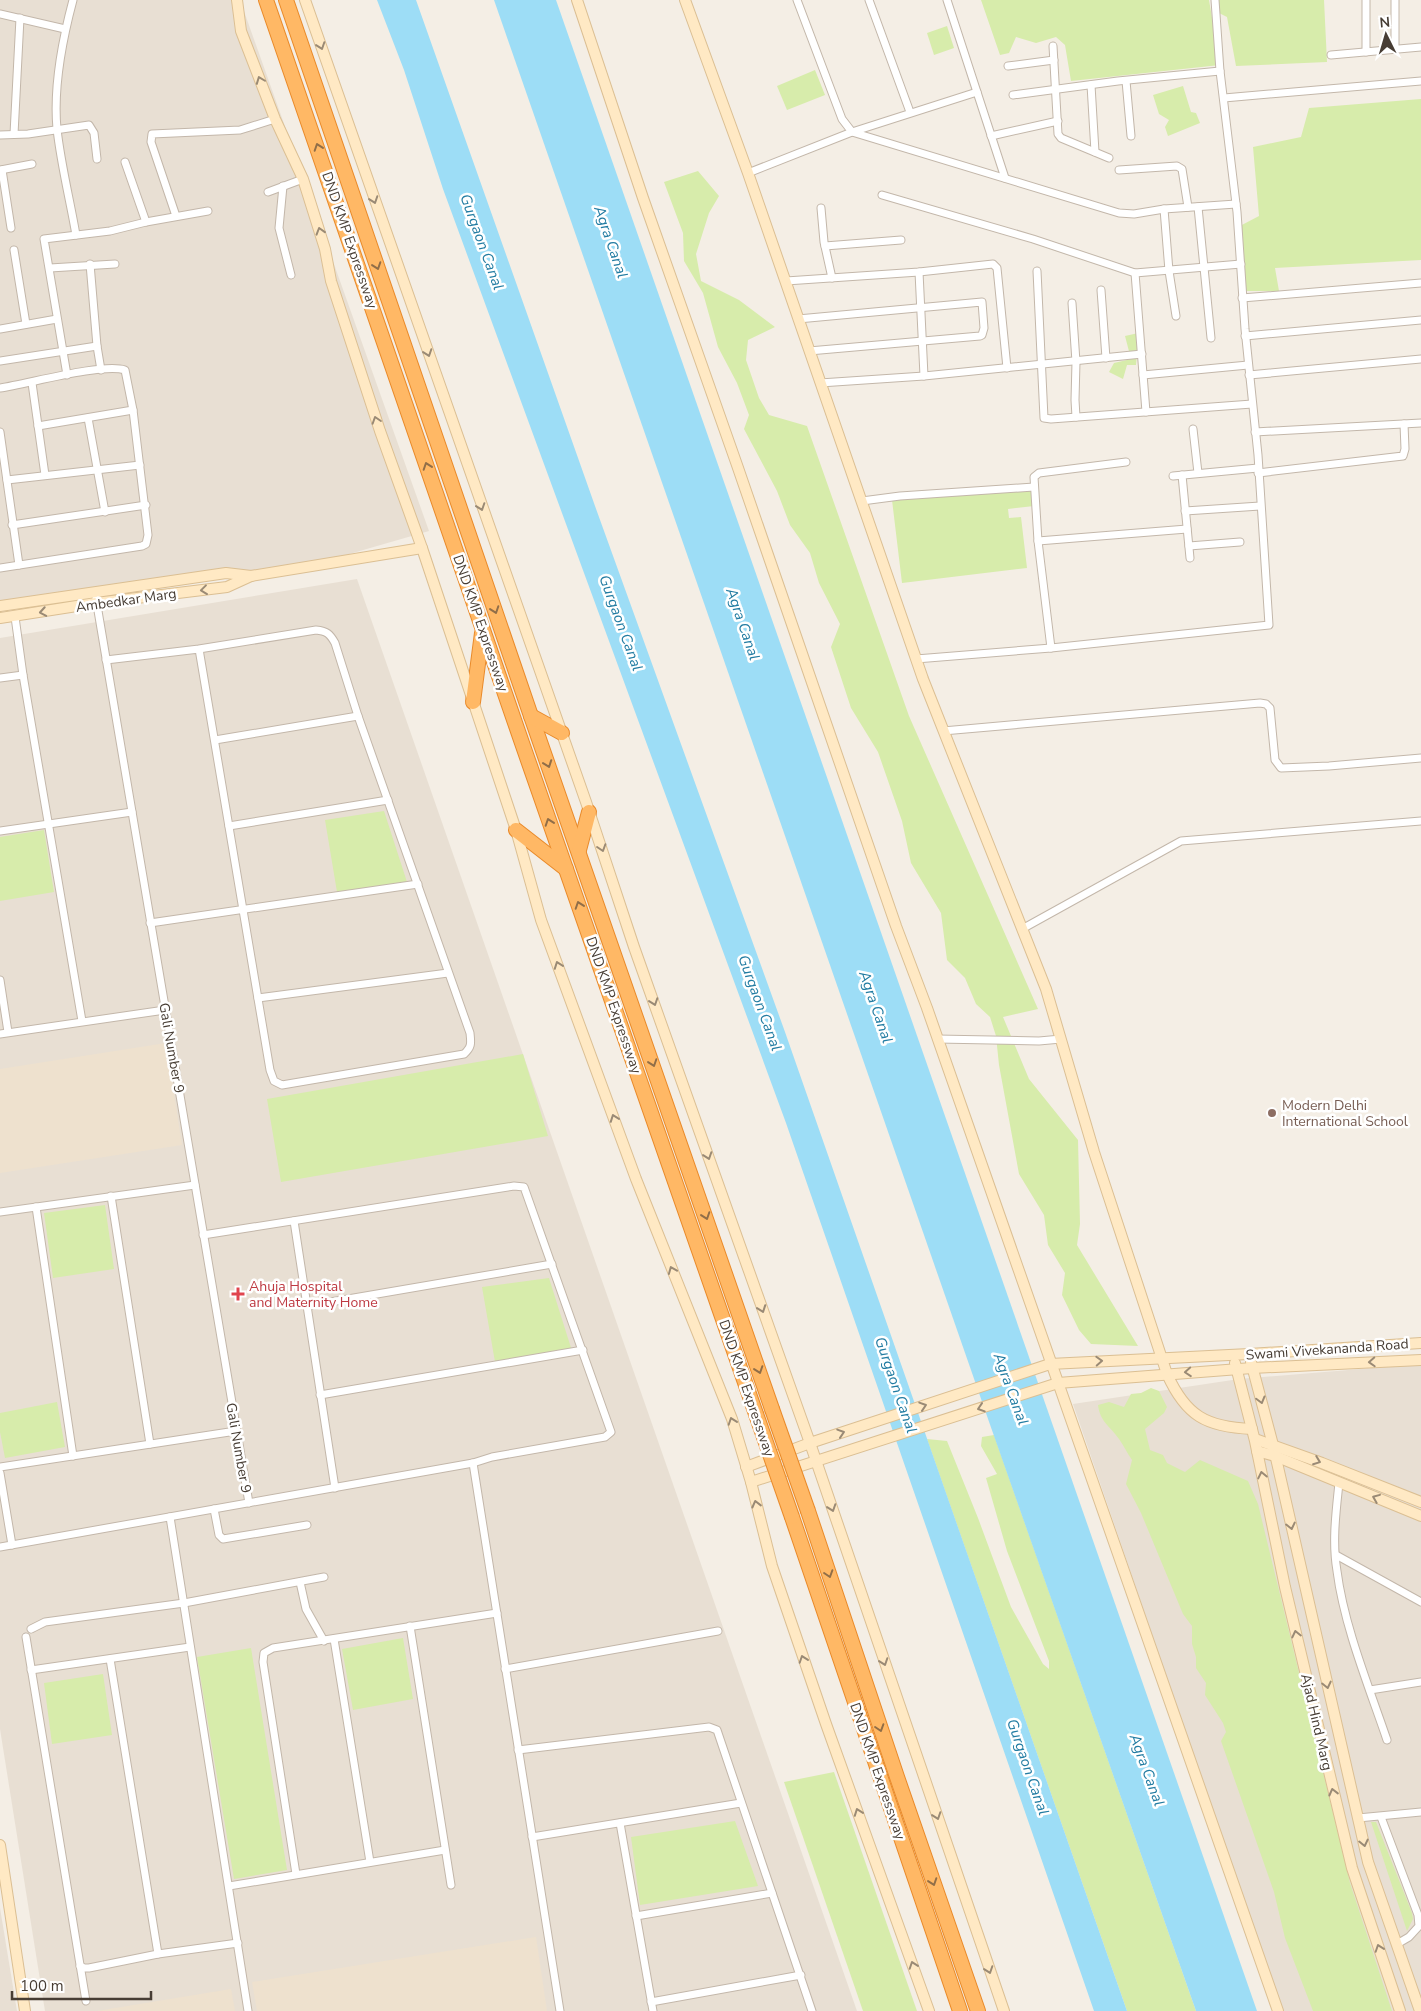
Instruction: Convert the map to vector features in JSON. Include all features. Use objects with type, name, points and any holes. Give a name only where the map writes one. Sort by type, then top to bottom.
[{"type":"highway","name":"DND KMP Expressway","points":[[287,2],[531,716],[808,1511],[897,1778],[978,2011]]},
{"type":"highway","name":"DND KMP Expressway","points":[[268,5],[571,885],[792,1517],[960,2011]]},
{"type":"highway","points":[[473,702],[483,629]]},
{"type":"highway","points":[[531,716],[562,733]]},
{"type":"highway","points":[[579,850],[590,812]]},
{"type":"highway","points":[[516,830],[566,870]]},
{"type":"street","points":[[73,0],[65,29],[57,85],[57,128],[76,235]]},
{"type":"street","points":[[237,0],[241,31],[275,119],[303,179],[325,249],[331,281],[516,830],[545,929],[636,1179],[732,1419],[751,1482],[775,1576],[929,2011]]},
{"type":"street","points":[[305,0],[590,812],[641,965],[810,1443],[1004,2011]]},
{"type":"street","points":[[577,0],[643,198],[1278,2011]]},
{"type":"street","points":[[685,0],[748,172],[916,659],[1046,989],[1094,1152],[1167,1374],[1175,1392],[1190,1411],[1205,1420],[1254,1434],[1272,1445],[1421,1502]]},
{"type":"street","points":[[797,0],[842,119],[852,132],[1119,213],[1134,214],[1164,209],[1236,204]]},
{"type":"street","points":[[869,0],[910,112]]},
{"type":"street","points":[[947,0],[1004,178]]},
{"type":"street","points":[[916,659],[1051,648],[1269,625],[1236,204],[1220,71],[1215,0]]},
{"type":"street","points":[[1366,0],[1366,52]]},
{"type":"street","points":[[1395,0],[1395,49]]},
{"type":"street","points":[[0,14],[65,29]]},
{"type":"street","points":[[14,134],[20,18]]},
{"type":"street","points":[[1053,46],[1058,134],[1061,138],[1109,158]]},
{"type":"street","points":[[1331,55],[1421,47]]},
{"type":"street","points":[[1008,66],[1054,60]]},
{"type":"street","points":[[1013,95],[1091,84],[1220,71]]},
{"type":"street","points":[[1126,80],[1131,136]]},
{"type":"street","points":[[1224,98],[1421,81]]},
{"type":"street","points":[[1091,84],[1095,152]]},
{"type":"street","points":[[748,172],[852,132],[977,92]]},
{"type":"street","points":[[176,216],[151,142],[152,134],[240,130],[275,119]]},
{"type":"street","points":[[991,136],[1058,121]]},
{"type":"street","points":[[0,135],[28,134],[85,124],[92,127],[97,159]]},
{"type":"street","points":[[124,162],[146,222]]},
{"type":"street","points":[[11,228],[1,170],[32,164]]},
{"type":"street","points":[[1119,170],[1177,166],[1182,168],[1188,207]]},
{"type":"street","points":[[268,192],[303,179]]},
{"type":"street","points":[[283,186],[278,228],[291,275]]},
{"type":"street","points":[[882,195],[1033,239],[1135,273],[1240,264]]},
{"type":"street","points":[[1198,207],[1211,338]]},
{"type":"street","points":[[821,208],[825,246],[832,278]]},
{"type":"street","points":[[1164,209],[1169,271],[1176,316]]},
{"type":"street","points":[[67,375],[44,239],[110,231],[146,222],[208,211]]},
{"type":"street","points":[[825,246],[901,240]]},
{"type":"street","points":[[14,250],[26,324]]},
{"type":"street","points":[[50,268],[90,264],[115,264]]},
{"type":"street","points":[[90,264],[97,346],[102,370]]},
{"type":"street","points":[[786,281],[919,272],[971,265],[996,265],[1007,368]]},
{"type":"street","points":[[1037,271],[1043,365],[1044,418],[1252,404]]},
{"type":"street","points":[[919,272],[924,376]]},
{"type":"street","points":[[1135,273],[1146,412]]},
{"type":"street","points":[[1242,298],[1421,283]]},
{"type":"street","points":[[1101,290],[1106,358]]},
{"type":"street","points":[[798,319],[982,302],[984,328],[982,335],[976,337],[809,351]]},
{"type":"street","points":[[1072,303],[1076,362],[1076,417]]},
{"type":"street","points":[[0,329],[57,319]]},
{"type":"street","points":[[1245,336],[1421,320]]},
{"type":"street","points":[[0,361],[97,346]]},
{"type":"street","points":[[820,383],[924,376],[1142,354]]},
{"type":"street","points":[[1249,375],[1421,359]]},
{"type":"street","points":[[1144,375],[1248,364]]},
{"type":"street","points":[[0,388],[67,375],[102,370],[125,370],[133,410],[146,505],[147,541],[142,546],[0,568]]},
{"type":"street","points":[[32,383],[45,475]]},
{"type":"street","points":[[38,426],[133,410]]},
{"type":"street","points":[[88,418],[105,512]]},
{"type":"street","points":[[1255,432],[1421,423]]},
{"type":"street","points":[[1173,476],[1403,456],[1405,449],[1404,424]]},
{"type":"street","points":[[1193,429],[1198,473]]},
{"type":"street","points":[[0,432],[19,565]]},
{"type":"street","points":[[1051,648],[1038,541],[1034,477],[1039,473],[1126,462]]},
{"type":"street","points":[[6,480],[140,465]]},
{"type":"street","points":[[1182,475],[1190,558]]},
{"type":"street","points":[[862,501],[900,496],[1034,487]]},
{"type":"street","points":[[12,525],[146,505]]},
{"type":"street","points":[[1185,511],[1260,506]]},
{"type":"street","points":[[1038,541],[1187,529]]},
{"type":"street","points":[[1189,546],[1240,542]]},
{"type":"street","name":"Ambedkar Marg","points":[[0,618],[226,573],[251,576],[422,548]]},
{"type":"street","name":"Ambedkar Marg","points":[[0,606],[95,598]]},
{"type":"street","name":"Gali Number 9","points":[[95,598],[249,1503]]},
{"type":"street","points":[[15,616],[23,675],[82,1021]]},
{"type":"street","points":[[106,660],[199,649],[316,630],[325,631],[335,643],[358,716],[470,1038],[470,1049],[464,1054],[282,1085],[274,1081],[258,998],[199,649]]},
{"type":"street","points":[[0,678],[23,675]]},
{"type":"street","points":[[943,730],[1260,703],[1266,704],[1270,708],[1275,760],[1281,768],[1421,758]]},
{"type":"street","points":[[214,740],[358,716]]},
{"type":"street","points":[[229,826],[388,800]]},
{"type":"street","points":[[0,831],[132,812]]},
{"type":"street","points":[[1022,928],[1181,841],[1421,821]]},
{"type":"street","points":[[150,923],[418,884]]},
{"type":"street","points":[[258,998],[448,973]]},
{"type":"street","points":[[0,980],[8,1032]]},
{"type":"street","points":[[0,1034],[165,1010]]},
{"type":"street","points":[[937,1038],[1038,1041],[1060,1039]]},
{"type":"street","points":[[0,1212],[195,1185]]},
{"type":"street","points":[[0,1548],[473,1463],[492,1457],[605,1437],[610,1434],[611,1429],[584,1350],[524,1187],[519,1185],[203,1235]]},
{"type":"street","points":[[111,1196],[150,1444]]},
{"type":"street","points":[[36,1207],[73,1456]]},
{"type":"street","points":[[294,1221],[335,1488]]},
{"type":"street","points":[[307,1306],[552,1264]]},
{"type":"street","name":"Swami Vivekananda Road","points":[[746,1467],[810,1443],[1050,1364],[1421,1343]]},
{"type":"street","points":[[320,1395],[584,1350]]},
{"type":"street","points":[[1249,1354],[1275,1456],[1368,1862],[1420,2011]]},
{"type":"street","name":"Ajad Hind Marg","points":[[1233,1355],[1254,1434],[1285,1587],[1352,1868],[1400,2011]]},
{"type":"street","points":[[751,1482],[1058,1383],[1236,1369],[1421,1360]]},
{"type":"street","points":[[0,1467],[236,1431]]},
{"type":"street","points":[[1257,1451],[1275,1456],[1421,1516]]},
{"type":"street","points":[[473,1463],[560,2011]]},
{"type":"street","points":[[0,1473],[12,1546]]},
{"type":"street","points":[[1339,1483],[1336,1519],[1336,1570],[1346,1615],[1387,1740]]},
{"type":"street","points":[[214,1509],[219,1535],[223,1539],[307,1525]]},
{"type":"street","points":[[170,1517],[248,2011]]},
{"type":"street","points":[[1336,1555],[1421,1602]]},
{"type":"street","points":[[31,1629],[45,1622],[184,1603],[324,1577]]},
{"type":"street","points":[[300,1582],[306,1609],[324,1641]]},
{"type":"street","points":[[296,1874],[263,1657],[264,1653],[273,1648],[497,1613]]},
{"type":"street","points":[[410,1626],[451,1885]]},
{"type":"street","points":[[506,1669],[718,1631]]},
{"type":"street","points":[[26,1637],[86,2001]]},
{"type":"street","points":[[334,1639],[370,1862]]},
{"type":"street","points":[[31,1670],[190,1646]]},
{"type":"street","points":[[110,1659],[158,1954]]},
{"type":"street","points":[[1370,1690],[1421,1682]]},
{"type":"street","points":[[518,1750],[714,1728],[719,1733],[812,2011]]},
{"type":"street","points":[[532,1837],[742,1803]]},
{"type":"street","points":[[1358,1818],[1421,1812]]},
{"type":"street","points":[[1381,1817],[1418,1915],[1419,1926],[1409,1937],[1397,1944]]},
{"type":"street","points":[[620,1823],[653,2011]]},
{"type":"street","points":[[0,1845],[25,2011]]},
{"type":"street","points":[[228,1886],[445,1850]]},
{"type":"street","points":[[636,1916],[772,1893]]},
{"type":"street","points":[[80,1966],[89,1968],[158,1954],[238,1943]]},
{"type":"street","points":[[651,2002],[801,1975]]},
{"type":"street","points":[[1390,1981],[1408,1975]]},
{"type":"shaded area","points":[[0,0],[240,0],[429,531],[339,557],[0,609]]},
{"type":"shaded area","points":[[357,579],[857,2011],[45,2011],[0,1729],[0,638]]},
{"type":"shaded area","points":[[166,1043],[182,1145],[0,1173],[0,1069]]},
{"type":"shaded area","points":[[1421,1364],[1421,2011],[1281,2011],[1073,1404],[1239,1379]]},
{"type":"shaded area","points":[[0,1908],[17,2011],[0,2011]]},
{"type":"shaded area","points":[[536,1937],[547,2011],[257,2011],[252,1982]]},
{"type":"shaded area","points":[[231,1989],[235,2011],[97,2011]]},
{"type":"green space","points":[[981,0],[1209,0],[1220,65],[1071,81],[1065,45],[1056,37],[1036,43],[1016,37],[1009,53],[1000,55]]},
{"type":"green space","points":[[1213,0],[1324,0],[1327,62],[1236,66],[1227,17],[1213,10]]},
{"type":"green space","points":[[947,26],[954,48],[934,55],[927,33]]},
{"type":"green space","points":[[815,70],[825,95],[787,110],[777,86]]},
{"type":"green space","points":[[1183,86],[1191,112],[1196,113],[1200,123],[1168,136],[1165,127],[1169,120],[1159,114],[1153,95]]},
{"type":"green space","points":[[1421,99],[1421,260],[1275,268],[1279,291],[1242,291],[1238,227],[1259,216],[1253,147],[1301,137],[1309,108]]},
{"type":"green space","points":[[698,171],[719,196],[709,213],[696,254],[701,281],[739,300],[775,327],[748,340],[746,360],[759,398],[769,415],[807,426],[909,716],[1038,1009],[1003,1017],[1029,1079],[1078,1140],[1080,1224],[1077,1245],[1138,1346],[1091,1344],[1079,1330],[1062,1295],[1065,1273],[1048,1245],[1044,1215],[1019,1174],[999,1065],[996,1036],[990,1017],[976,1004],[965,978],[947,960],[941,913],[911,863],[902,821],[878,752],[851,708],[831,647],[840,624],[819,583],[810,553],[790,525],[777,491],[744,429],[749,415],[737,383],[718,347],[703,293],[684,261],[683,233],[664,182]]},
{"type":"green space","points":[[1143,332],[1141,351],[1137,354],[1136,365],[1127,365],[1123,379],[1109,372],[1114,363],[1131,359],[1125,336]]},
{"type":"green space","points":[[1031,483],[1034,506],[1008,509],[1009,518],[1021,517],[1027,568],[902,583],[892,500]]},
{"type":"green space","points":[[384,811],[407,882],[337,892],[325,820]]},
{"type":"green space","points":[[44,830],[54,892],[0,901],[0,837]]},
{"type":"green space","points":[[523,1054],[548,1136],[281,1182],[267,1099]]},
{"type":"green space","points":[[105,1205],[114,1269],[53,1278],[44,1213]]},
{"type":"green space","points":[[549,1278],[572,1351],[495,1362],[482,1287]]},
{"type":"green space","points":[[1151,1388],[1159,1391],[1167,1407],[1164,1413],[1145,1429],[1150,1450],[1163,1455],[1167,1463],[1185,1472],[1200,1460],[1248,1481],[1258,1504],[1350,1883],[1392,2011],[1313,2011],[1285,1938],[1274,1892],[1221,1741],[1226,1732],[1223,1723],[1205,1695],[1206,1683],[1196,1668],[1196,1657],[1192,1644],[1192,1626],[1183,1614],[1141,1513],[1126,1484],[1132,1460],[1119,1439],[1103,1420],[1099,1411],[1098,1405],[1109,1402],[1124,1407],[1131,1394],[1141,1393]]},
{"type":"green space","points":[[57,1402],[65,1447],[5,1458],[0,1432],[0,1413]]},
{"type":"green space","points":[[994,1435],[1196,2011],[1127,2011],[927,1439],[947,1441],[1011,1607],[1043,1664],[1049,1669],[1049,1661],[1007,1551],[986,1478],[997,1474],[981,1446],[982,1437]]},
{"type":"green space","points":[[403,1638],[413,1699],[353,1710],[342,1649]]},
{"type":"green space","points":[[251,1648],[287,1870],[234,1879],[197,1657]]},
{"type":"green space","points":[[103,1674],[112,1735],[52,1744],[44,1683]]},
{"type":"green space","points":[[834,1772],[917,2011],[863,2011],[784,1782]]},
{"type":"green space","points":[[735,1821],[758,1886],[640,1905],[631,1837]]},
{"type":"green space","points":[[1371,1822],[1376,1822],[1412,1913],[1413,1919],[1407,1931]]},
{"type":"water","name":"Gurgaon Canal","points":[[377,0],[416,0],[595,506],[785,1032],[1127,2011],[1094,2011],[786,1123],[443,189],[404,70]]},
{"type":"water","name":"Agra Canal","points":[[494,0],[556,0],[1257,2011],[1196,2011]]},
{"type":"place","name":"Modern Delhi International School","points":[[1272,1113]]},
{"type":"place","name":"Ahuja Hospital and Maternity Home","points":[[238,1294]]}]
